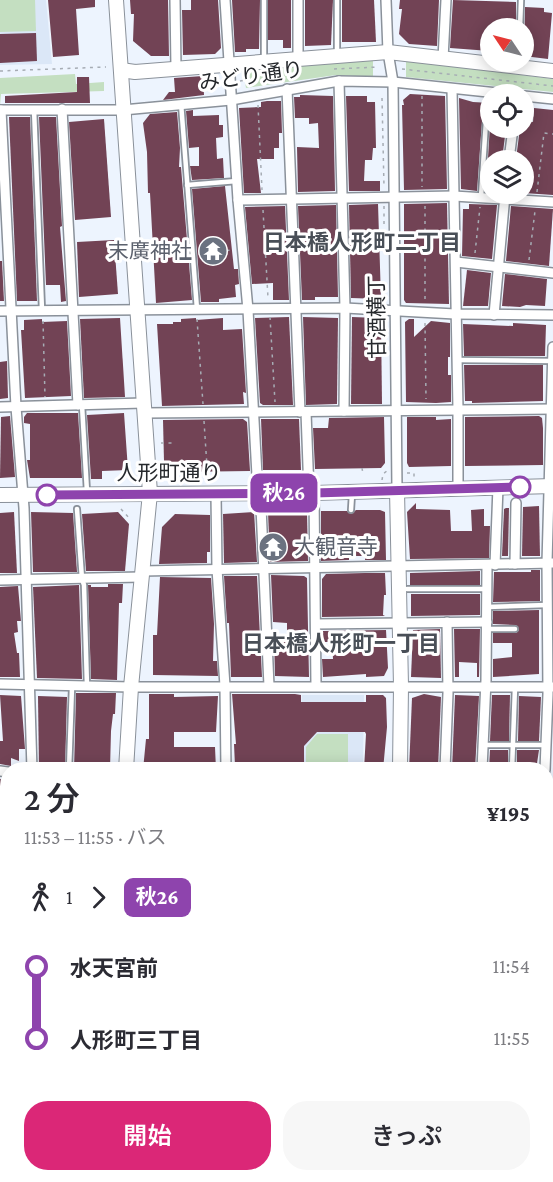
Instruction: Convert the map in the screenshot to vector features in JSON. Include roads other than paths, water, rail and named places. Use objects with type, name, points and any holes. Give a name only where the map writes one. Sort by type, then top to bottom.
[{"type":"street","points":[[116,0],[150,493],[131,687],[126,762]]},
{"type":"street","points":[[175,0],[176,68]]},
{"type":"street","points":[[225,0],[238,200],[248,310],[269,686]]},
{"type":"street","points":[[296,65],[298,0]]},
{"type":"street","name":"甘酒横丁","points":[[386,0],[388,52],[393,82],[397,490]]},
{"type":"street","points":[[443,59],[446,0]]},
{"type":"street","points":[[121,70],[135,72],[264,61],[296,65],[388,52],[480,61]]},
{"type":"street","points":[[534,67],[553,71]]},
{"type":"street","points":[[339,81],[345,308],[344,411]]},
{"type":"street","name":"みどり通り","points":[[0,110],[123,110],[231,100],[339,81],[393,82],[480,92]]},
{"type":"street","points":[[287,89],[295,309],[312,493],[316,568],[316,686]]},
{"type":"street","points":[[452,89],[458,488]]},
{"type":"street","points":[[534,97],[553,99]]},
{"type":"street","points":[[62,109],[72,310],[80,405]]},
{"type":"street","points":[[0,110],[2,186],[23,495],[32,762]]},
{"type":"street","points":[[238,200],[480,197]]},
{"type":"street","points":[[534,200],[553,202]]},
{"type":"street","points":[[494,315],[504,204]]},
{"type":"street","points":[[456,262],[553,273]]},
{"type":"street","points":[[0,311],[43,313],[72,310],[345,308],[455,314],[553,315]]},
{"type":"street","points":[[545,762],[551,687],[547,605],[550,563],[553,346]]},
{"type":"street","points":[[0,408],[80,405],[204,414],[552,409]]},
{"type":"street","name":"人形町通り","points":[[0,495],[212,494],[259,500],[312,493],[551,486]]},
{"type":"street","points":[[482,762],[487,589],[498,487]]},
{"type":"street","points":[[397,490],[400,762]]},
{"type":"street","points":[[212,494],[225,686],[226,762]]},
{"type":"street","points":[[515,564],[516,503]]},
{"type":"street","points":[[0,580],[82,579],[217,569],[550,563]]},
{"type":"street","points":[[316,624],[447,622],[487,626]]},
{"type":"street","points":[[445,762],[447,622]]},
{"type":"street","points":[[0,684],[72,687],[551,687]]},
{"type":"lane","points":[[264,0],[264,61]]},
{"type":"lane","points":[[332,61],[337,0]]},
{"type":"lane","points":[[520,18],[521,0]]},
{"type":"lane","points":[[181,103],[196,309]]},
{"type":"lane","points":[[34,109],[43,313]]},
{"type":"lane","points":[[187,185],[237,181]]},
{"type":"lane","points":[[457,360],[553,361]]},
{"type":"lane","points":[[80,405],[87,494]]},
{"type":"lane","points":[[351,510],[352,492]]},
{"type":"lane","points":[[77,509],[84,585],[87,687]]},
{"type":"lane","points":[[407,589],[487,589]]},
{"type":"lane","points":[[487,607],[547,605]]},
{"type":"lane","points":[[487,626],[514,629]]},
{"type":"lane","points":[[69,762],[72,687]]},
{"type":"lane","points":[[512,762],[515,687]]},
{"type":"lane","points":[[483,745],[546,745]]},
{"type":"place","name":"末廣神社","points":[[213,251]]},
{"type":"place","name":"大観音寺","points":[[273,547]]},
{"type":"district","name":"日本橋人形町二丁目","points":[[362,242]]},
{"type":"district","name":"日本橋人形町一丁目","points":[[341,643]]}]
